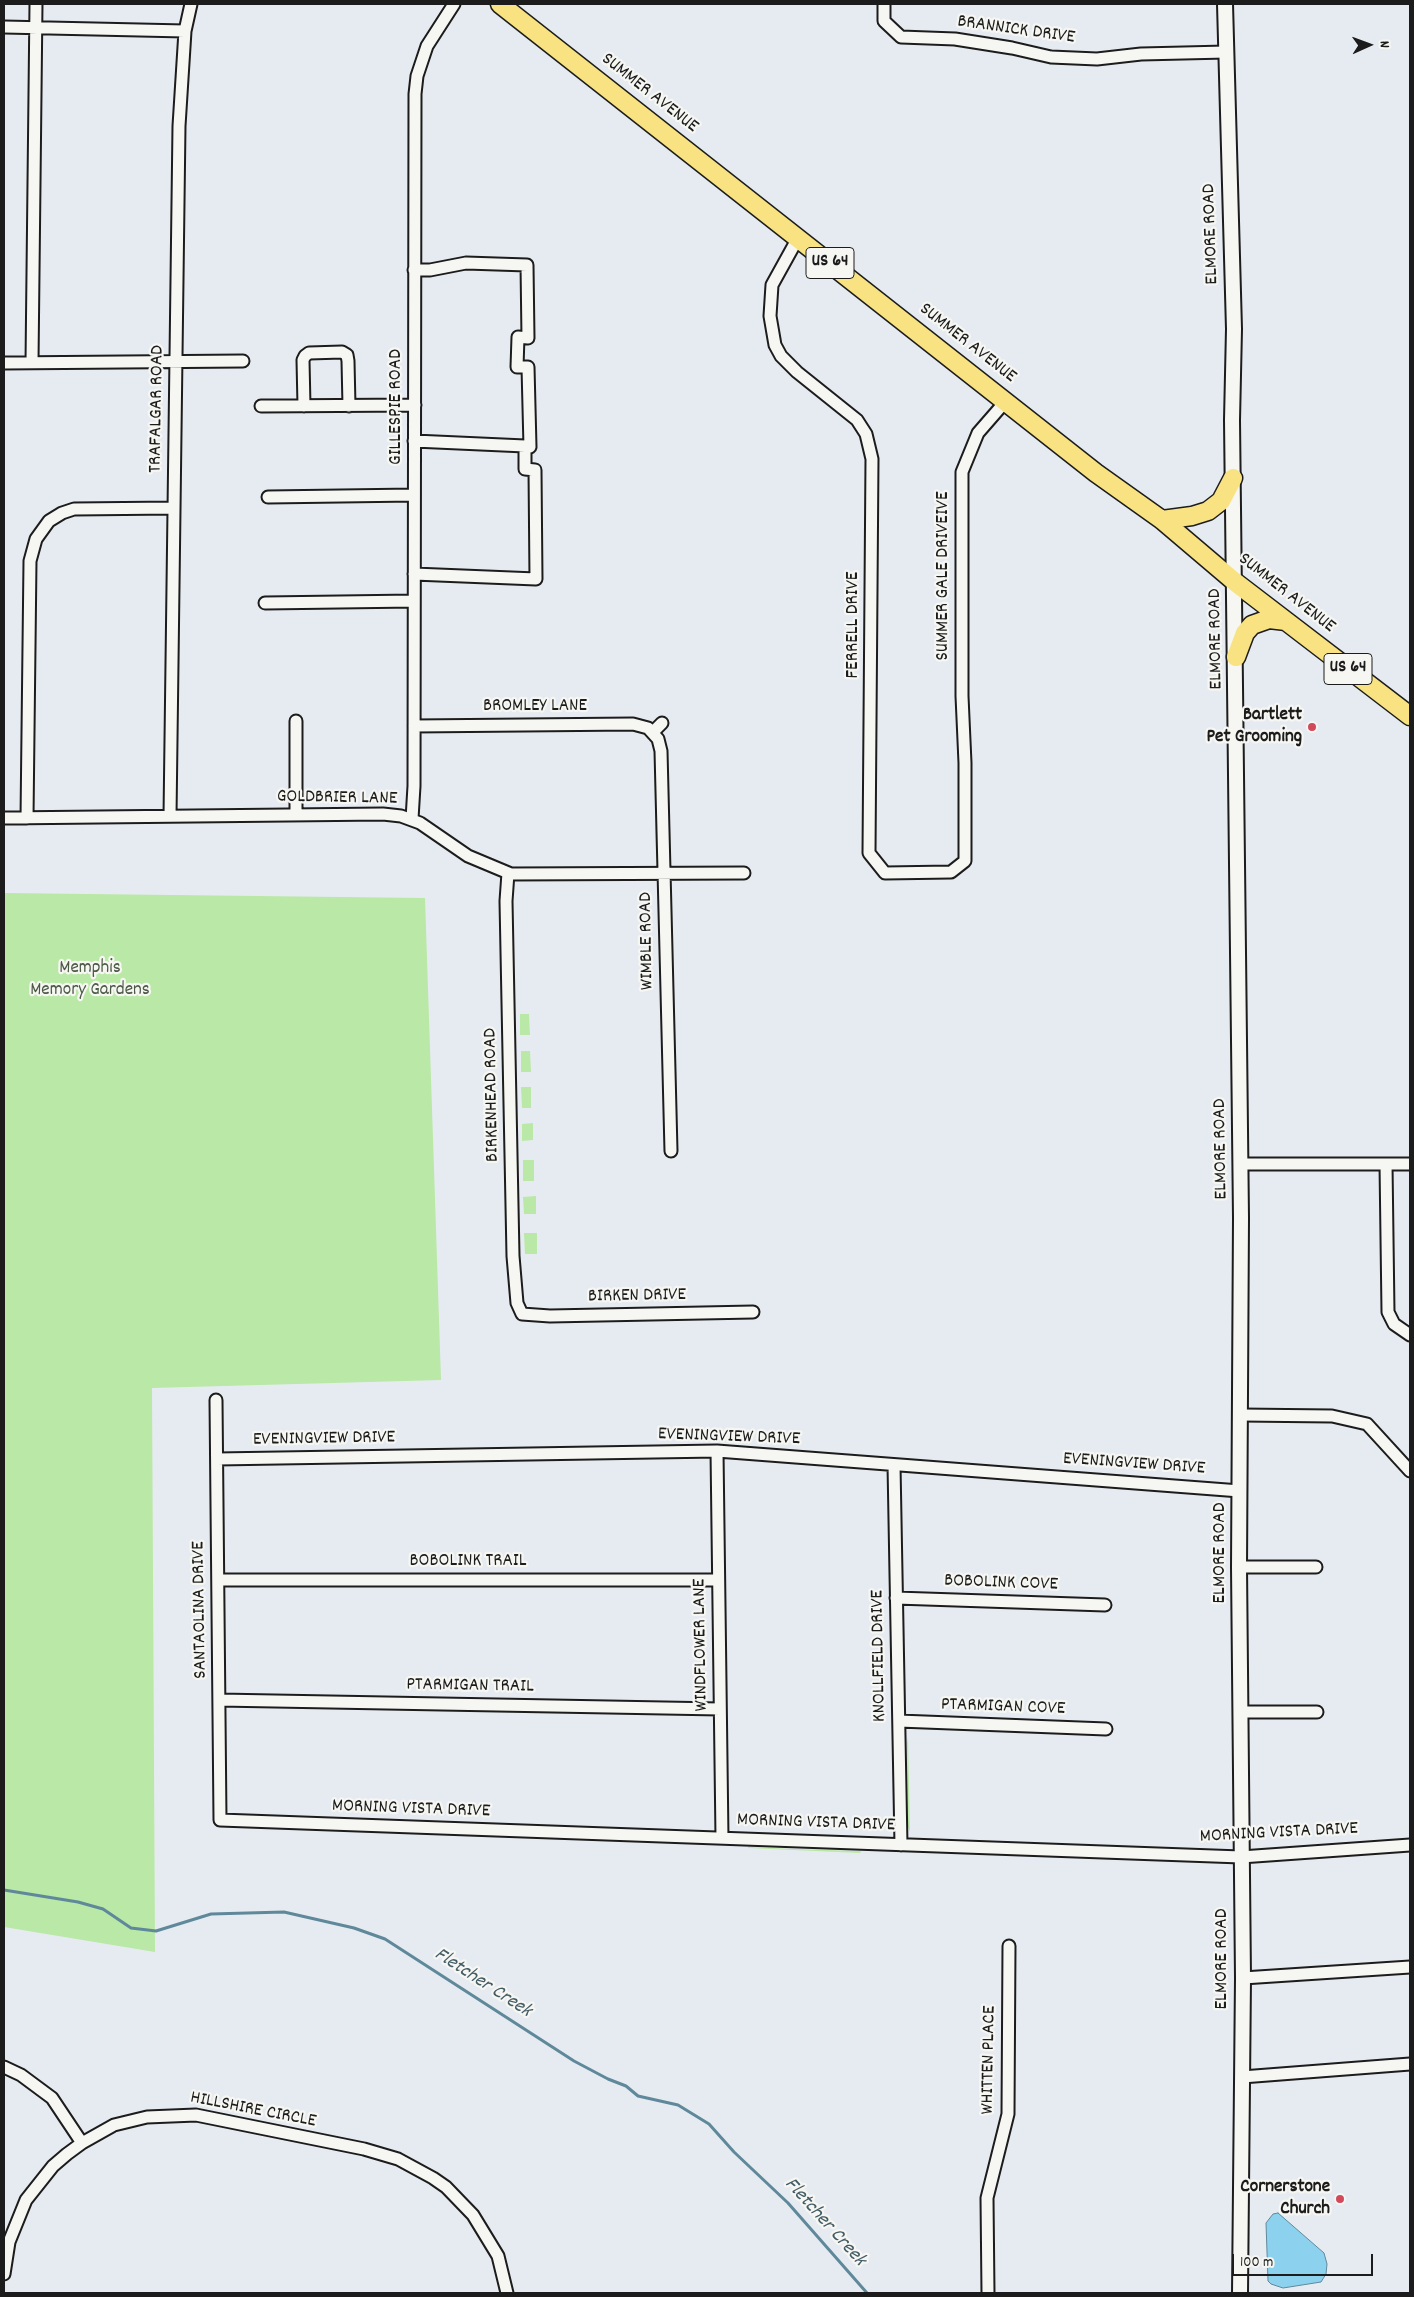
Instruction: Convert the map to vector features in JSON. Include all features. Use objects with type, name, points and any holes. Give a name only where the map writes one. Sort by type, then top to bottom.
[{"type":"main road","name":"SUMMER AVENUE","points":[[500,4],[1096,473],[1162,520],[1235,582],[1410,716]]},
{"type":"main road","points":[[1162,520],[1192,516],[1208,511],[1221,501],[1233,478]]},
{"type":"main road","points":[[1236,657],[1245,633],[1252,625],[1270,619],[1286,621]]},
{"type":"street","points":[[32,362],[36,4]]},
{"type":"street","name":"TRAFALGAR ROAD","points":[[170,816],[179,126],[185,31],[191,4]]},
{"type":"street","name":"GILLESPIE ROAD","points":[[412,820],[414,726],[415,94],[427,46],[454,4]]},
{"type":"street","name":"BRANNICK DRIVE","points":[[884,4],[884,21],[902,37],[955,39],[1012,48],[1051,57],[1088,59],[1141,54],[1226,52]]},
{"type":"street","name":"ELMORE ROAD","points":[[1225,4],[1234,329],[1233,478],[1241,1164],[1239,1567],[1243,1978],[1240,2293]]},
{"type":"street","points":[[4,27],[185,31]]},
{"type":"street","name":"FERRELL DRIVE","points":[[798,238],[772,285],[770,316],[775,345],[781,356],[797,372],[857,420],[866,434],[872,459],[868,853],[885,873],[951,872],[965,861],[965,763]]},
{"type":"street","points":[[414,270],[430,270],[466,263],[528,265],[528,338],[518,337],[517,367],[528,367],[530,447],[414,441]]},
{"type":"street","points":[[304,406],[303,360],[305,356],[309,353],[342,352],[347,355],[348,361],[349,406]]},
{"type":"street","points":[[4,363],[243,361]]},
{"type":"street","name":"SUMMER GALE DRIVEIVE","points":[[965,763],[962,696],[962,472],[978,433],[1005,402]]},
{"type":"street","points":[[261,406],[415,405]]},
{"type":"street","points":[[414,574],[536,578],[535,470],[525,469],[525,446]]},
{"type":"street","points":[[268,497],[414,496]]},
{"type":"street","points":[[27,818],[30,562],[36,539],[49,521],[74,508],[174,508]]},
{"type":"street","points":[[266,602],[414,601]]},
{"type":"street","points":[[296,721],[296,815]]},
{"type":"street","points":[[654,732],[662,723]]},
{"type":"street","name":"BROMLEY LANE","points":[[414,726],[641,724],[654,732]]},
{"type":"street","name":"WIMBLE ROAD","points":[[654,732],[662,751],[671,1151]]},
{"type":"street","name":"GOLDBRIER LANE","points":[[4,818],[383,814],[412,820],[430,829],[468,856],[508,873],[535,875],[744,872]]},
{"type":"street","name":"BIRKENHEAD ROAD","points":[[508,873],[506,901],[514,1265],[517,1303],[522,1314]]},
{"type":"street","points":[[1241,1164],[1410,1164]]},
{"type":"street","points":[[1386,1164],[1388,1312],[1394,1324],[1403,1333],[1410,1335]]},
{"type":"street","name":"BIRKEN DRIVE","points":[[522,1314],[552,1316],[753,1312]]},
{"type":"street","name":"SANTAOLINA DRIVE","points":[[216,1400],[220,1820]]},
{"type":"street","points":[[1241,1415],[1332,1416],[1367,1424],[1410,1471]]},
{"type":"street","name":"EVENINGVIEW DRIVE","points":[[217,1459],[717,1451],[1240,1491]]},
{"type":"street","name":"WINDFLOWER LANE","points":[[717,1451],[722,1838]]},
{"type":"street","name":"KNOLLFIELD DRIVE","points":[[894,1465],[901,1845]]},
{"type":"street","points":[[1239,1567],[1316,1567]]},
{"type":"street","name":"BOBOLINK TRAIL","points":[[218,1580],[718,1580]]},
{"type":"street","name":"BOBOLINK COVE","points":[[896,1598],[1105,1605]]},
{"type":"street","name":"PTARMIGAN TRAIL","points":[[220,1700],[720,1710]]},
{"type":"street","points":[[1240,1712],[1318,1712]]},
{"type":"street","name":"PTARMIGAN COVE","points":[[899,1721],[1106,1730]]},
{"type":"street","name":"MORNING VISTA DRIVE","points":[[220,1820],[1241,1858],[1410,1845]]},
{"type":"street","name":"WHITTEN PLACE","points":[[988,2293],[987,2198],[1008,2114],[1009,1946]]},
{"type":"street","points":[[1243,1978],[1410,1967]]},
{"type":"street","points":[[1242,2077],[1410,2064]]},
{"type":"street","points":[[4,2067],[21,2075],[52,2098],[82,2143]]},
{"type":"street","name":"HILLSHIRE CIRCLE","points":[[4,2274],[9,2242],[26,2200],[53,2166],[82,2143],[103,2130],[132,2120],[167,2115],[196,2115],[364,2150],[398,2159],[440,2182],[473,2215],[498,2256],[506,2293]]},
{"type":"green space","points":[[654,747],[658,854],[656,860]]},
{"type":"green space","name":"Memphis Memory Gardens","points":[[4,893],[425,898],[441,1380],[152,1388],[155,1952],[4,1927]]},
{"type":"green space","points":[[520,1014],[529,1014],[530,1035],[520,1035]]},
{"type":"green space","points":[[521,1051],[530,1051],[531,1072],[521,1072]]},
{"type":"green space","points":[[521,1087],[531,1087],[531,1108],[522,1108]]},
{"type":"green space","points":[[533,1123],[533,1140],[522,1141],[522,1124]]},
{"type":"green space","points":[[523,1160],[534,1160],[534,1181],[523,1181]]},
{"type":"green space","points":[[536,1196],[536,1214],[524,1214],[523,1197]]},
{"type":"green space","points":[[524,1233],[537,1233],[537,1254],[525,1254]]},
{"type":"green space","points":[[908,1737],[910,1832],[908,1827]]},
{"type":"green space","points":[[748,1847],[861,1851],[860,1853]]},
{"type":"water","points":[[1278,2213],[1324,2253],[1327,2264],[1326,2274],[1321,2282],[1283,2288],[1268,2281],[1266,2223],[1273,2214]]},
{"type":"waterway","name":"Fletcher Creek","points":[[4,1890],[78,1902],[103,1909],[131,1928],[156,1931],[211,1914],[284,1912],[354,1928],[385,1939],[574,2061],[626,2086],[638,2096],[678,2105],[709,2124],[734,2152],[788,2203],[867,2293]]},
{"type":"place","name":"Bartlett Pet Grooming","points":[[1312,727]]},
{"type":"place","name":"Cornerstone Church","points":[[1340,2199]]}]
